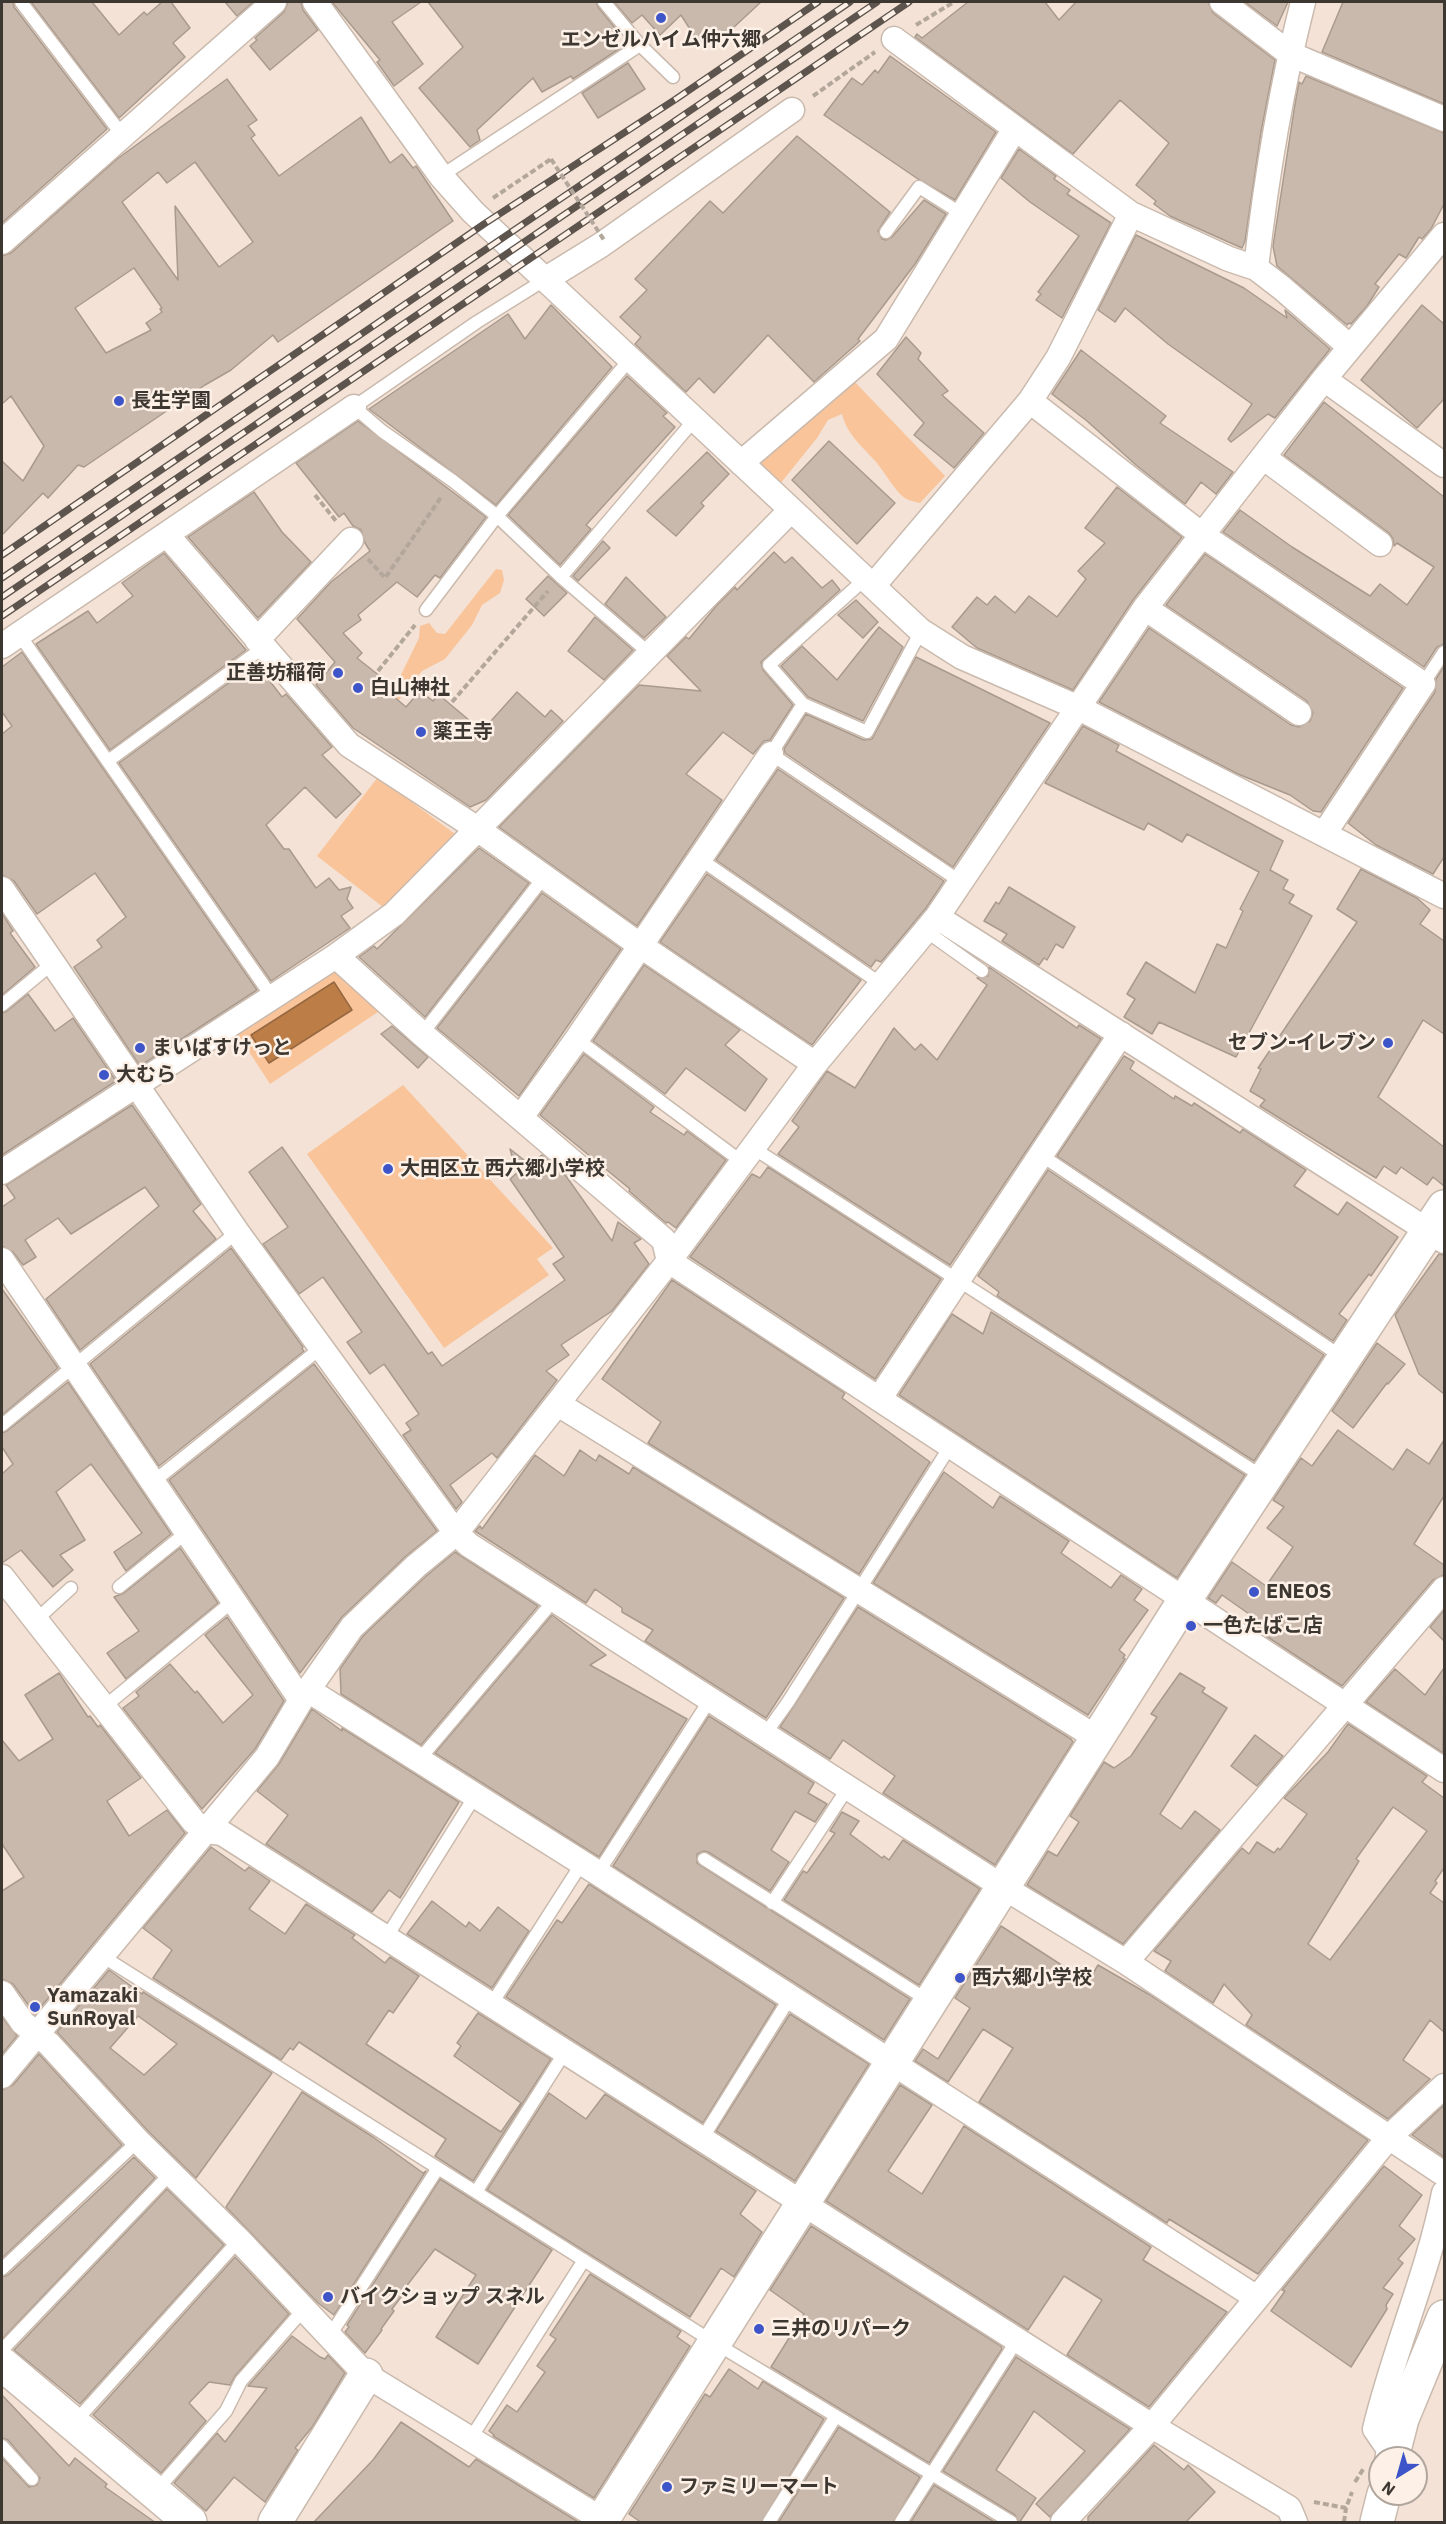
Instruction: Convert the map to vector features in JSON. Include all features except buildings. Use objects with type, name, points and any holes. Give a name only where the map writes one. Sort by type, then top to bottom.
[{"type":"street","points":[[2,242],[274,2]]},
{"type":"street","points":[[315,2],[354,69],[441,176],[484,224],[631,358],[921,631],[962,657],[1079,708],[1444,896]]},
{"type":"street","points":[[1221,2],[1290,54],[1444,119]]},
{"type":"street","points":[[1256,268],[1262,214],[1290,54],[1304,2]]},
{"type":"street","points":[[894,39],[1014,130],[1095,184],[1131,214],[1229,259],[1256,268],[1350,347]]},
{"type":"street","points":[[546,279],[601,245],[792,110]]},
{"type":"street","points":[[741,463],[886,339],[1014,130]]},
{"type":"street","points":[[869,583],[1030,400],[1058,358],[1131,214]]},
{"type":"street","points":[[2,2076],[267,1756],[304,1695],[352,1627],[416,1566],[456,1533],[558,1404],[669,1261],[814,1064],[881,984],[901,966],[932,924],[1145,608],[1324,379],[1444,235]]},
{"type":"street","points":[[1324,379],[1444,465]]},
{"type":"street","points":[[1030,400],[1202,535],[1423,684],[1324,834]]},
{"type":"street","points":[[10,640],[354,407]]},
{"type":"street","points":[[1263,458],[1380,544]]},
{"type":"street","points":[[2,1172],[136,1083],[336,956],[394,914],[649,653],[740,555],[791,510]]},
{"type":"street","points":[[167,535],[349,745],[476,828],[641,946],[814,1064]]},
{"type":"street","points":[[261,643],[351,540]]},
{"type":"street","points":[[1145,608],[1299,713]]},
{"type":"street","points":[[521,1117],[578,1039],[771,754]]},
{"type":"street","points":[[2,889],[237,1232],[456,1533],[469,1545],[849,1786],[1003,1887],[1126,1962],[1444,2174]]},
{"type":"street","points":[[2,1993],[23,2023],[55,2050],[138,2141],[239,2240],[366,2375],[471,2438],[603,2522],[1185,1599],[1346,1359],[1440,1226],[1121,1034],[932,924]]},
{"type":"street","points":[[336,956],[422,1034],[664,1240],[669,1261],[1444,1770]]},
{"type":"street","points":[[879,1399],[1121,1034]]},
{"type":"street","points":[[2,1260],[233,1601],[304,1695],[419,1760],[590,1868],[1257,2298]]},
{"type":"street","points":[[558,1404],[1097,1738]]},
{"type":"street","points":[[2,1577],[39,1631],[104,1707],[194,1822],[207,1831],[222,1833],[1152,2426],[1294,2510]]},
{"type":"street","points":[[1126,1962],[1444,1589]]},
{"type":"street","points":[[1063,2523],[1152,2426],[1390,2136],[1444,2086]]},
{"type":"street","points":[[1386,2446],[1375,2429],[1384,2393],[1436,2232],[1444,2193]]},
{"type":"street","points":[[1396,2446],[1402,2419],[1444,2318]]},
{"type":"street","points":[[2,2364],[190,2523]]},
{"type":"street","points":[[275,2523],[366,2375]]},
{"type":"street","points":[[1377,2523],[1381,2506]]},
{"type":"lane","points":[[21,2],[123,136]]},
{"type":"lane","points":[[604,2],[640,45],[673,77]]},
{"type":"lane","points":[[441,176],[640,45]]},
{"type":"lane","points":[[886,232],[919,187],[962,214]]},
{"type":"lane","points":[[546,279],[477,322],[354,407],[382,431],[453,481],[497,516],[561,577],[649,653]]},
{"type":"lane","points":[[426,610],[497,516],[631,358]]},
{"type":"lane","points":[[561,577],[695,419]]},
{"type":"lane","points":[[869,583],[769,665],[803,704],[867,732],[921,631]]},
{"type":"lane","points":[[10,640],[108,761],[272,997]]},
{"type":"lane","points":[[108,761],[261,643]]},
{"type":"lane","points":[[1423,684],[1444,652]]},
{"type":"lane","points":[[803,704],[771,754],[961,882]]},
{"type":"lane","points":[[700,859],[881,984]]},
{"type":"lane","points":[[422,1034],[544,877]]},
{"type":"lane","points":[[932,924],[982,971]]},
{"type":"lane","points":[[2,1005],[53,963]]},
{"type":"lane","points":[[578,1039],[748,1154],[764,1155],[1266,1480]]},
{"type":"lane","points":[[1041,1155],[1346,1359]]},
{"type":"lane","points":[[2,1425],[237,1232]]},
{"type":"lane","points":[[153,1482],[322,1347]]},
{"type":"lane","points":[[766,1733],[951,1445]]},
{"type":"lane","points":[[119,1587],[187,1532]]},
{"type":"lane","points":[[39,1631],[71,1587]]},
{"type":"lane","points":[[419,1760],[555,1599]]},
{"type":"lane","points":[[104,1707],[233,1601]]},
{"type":"lane","points":[[491,2005],[711,1698]]},
{"type":"lane","points":[[772,1903],[849,1786]]},
{"type":"lane","points":[[386,1938],[475,1796]]},
{"type":"lane","points":[[704,1859],[930,2002]]},
{"type":"lane","points":[[102,1956],[715,2343],[1011,2523]]},
{"type":"lane","points":[[702,2139],[791,1996]]},
{"type":"lane","points":[[476,2192],[565,2052]]},
{"type":"lane","points":[[2,2269],[138,2141]]},
{"type":"lane","points":[[329,2337],[438,2168]]},
{"type":"lane","points":[[2,2350],[171,2173]]},
{"type":"lane","points":[[74,2424],[239,2240]]},
{"type":"lane","points":[[471,2438],[584,2260]]},
{"type":"lane","points":[[154,2492],[226,2411],[241,2381],[304,2310]]},
{"type":"lane","points":[[901,2523],[1017,2340]]},
{"type":"lane","points":[[769,2523],[836,2416]]},
{"type":"lane","points":[[2,2446],[33,2479]]},
{"type":"path","points":[[503,190],[551,159],[604,240]]},
{"type":"path","points":[[315,495],[385,578],[453,481]]},
{"type":"path","points":[[452,702],[561,577]]},
{"type":"path","points":[[378,670],[426,610]]},
{"type":"path","points":[[1294,2510],[1346,2508]]},
{"type":"shaded area","points":[[851,378],[945,476],[920,503],[906,499],[899,493],[852,435],[842,414],[828,420],[817,438],[780,484],[752,462]]},
{"type":"shaded area","points":[[496,569],[502,570],[504,580],[500,593],[482,605],[472,625],[445,659],[422,671],[377,727],[374,723],[396,696],[397,683],[419,638],[420,626],[429,623],[437,633],[445,634]]},
{"type":"shaded area","points":[[378,777],[455,834],[383,907],[317,856]]},
{"type":"shaded area","points":[[338,969],[378,1012],[270,1084],[237,1033]],"holes":[[[333,982],[352,1010],[269,1063]]]},
{"type":"shaded area","points":[[334,982],[352,1010],[269,1063],[251,1035]]},
{"type":"shaded area","points":[[403,1085],[553,1248],[537,1259],[549,1275],[444,1348],[307,1154]]},
{"type":"railway","points":[[2,555],[484,224],[676,99],[818,2]]},
{"type":"railway","points":[[2,578],[850,2]]},
{"type":"railway","points":[[2,597],[877,2]]},
{"type":"railway","points":[[2,616],[909,2]]},
{"type":"place","name":"エンゼルハイム仲六郷","points":[[661,18]]},
{"type":"place","name":"長生学園","points":[[119,401]]},
{"type":"place","name":"正善坊稲荷","points":[[338,673]]},
{"type":"place","name":"白山神社","points":[[358,688]]},
{"type":"place","name":"薬王寺","points":[[421,732]]},
{"type":"place","name":"セブン-イレブン","points":[[1388,1043]]},
{"type":"place","name":"まいばすけっと","points":[[140,1048]]},
{"type":"place","name":"大むら","points":[[104,1075]]},
{"type":"place","name":"大田区立 西六郷小学校","points":[[388,1169]]},
{"type":"place","name":"ENEOS","points":[[1254,1592]]},
{"type":"place","name":"一色たばこ店","points":[[1191,1626]]},
{"type":"place","name":"西六郷小学校","points":[[960,1978]]},
{"type":"place","name":"Yamazaki SunRoyal","points":[[35,2007]]},
{"type":"place","name":"バイクショップ スネル","points":[[328,2297]]},
{"type":"place","name":"三井のリパーク","points":[[759,2329]]},
{"type":"place","name":"ファミリーマート","points":[[667,2487]]}]
